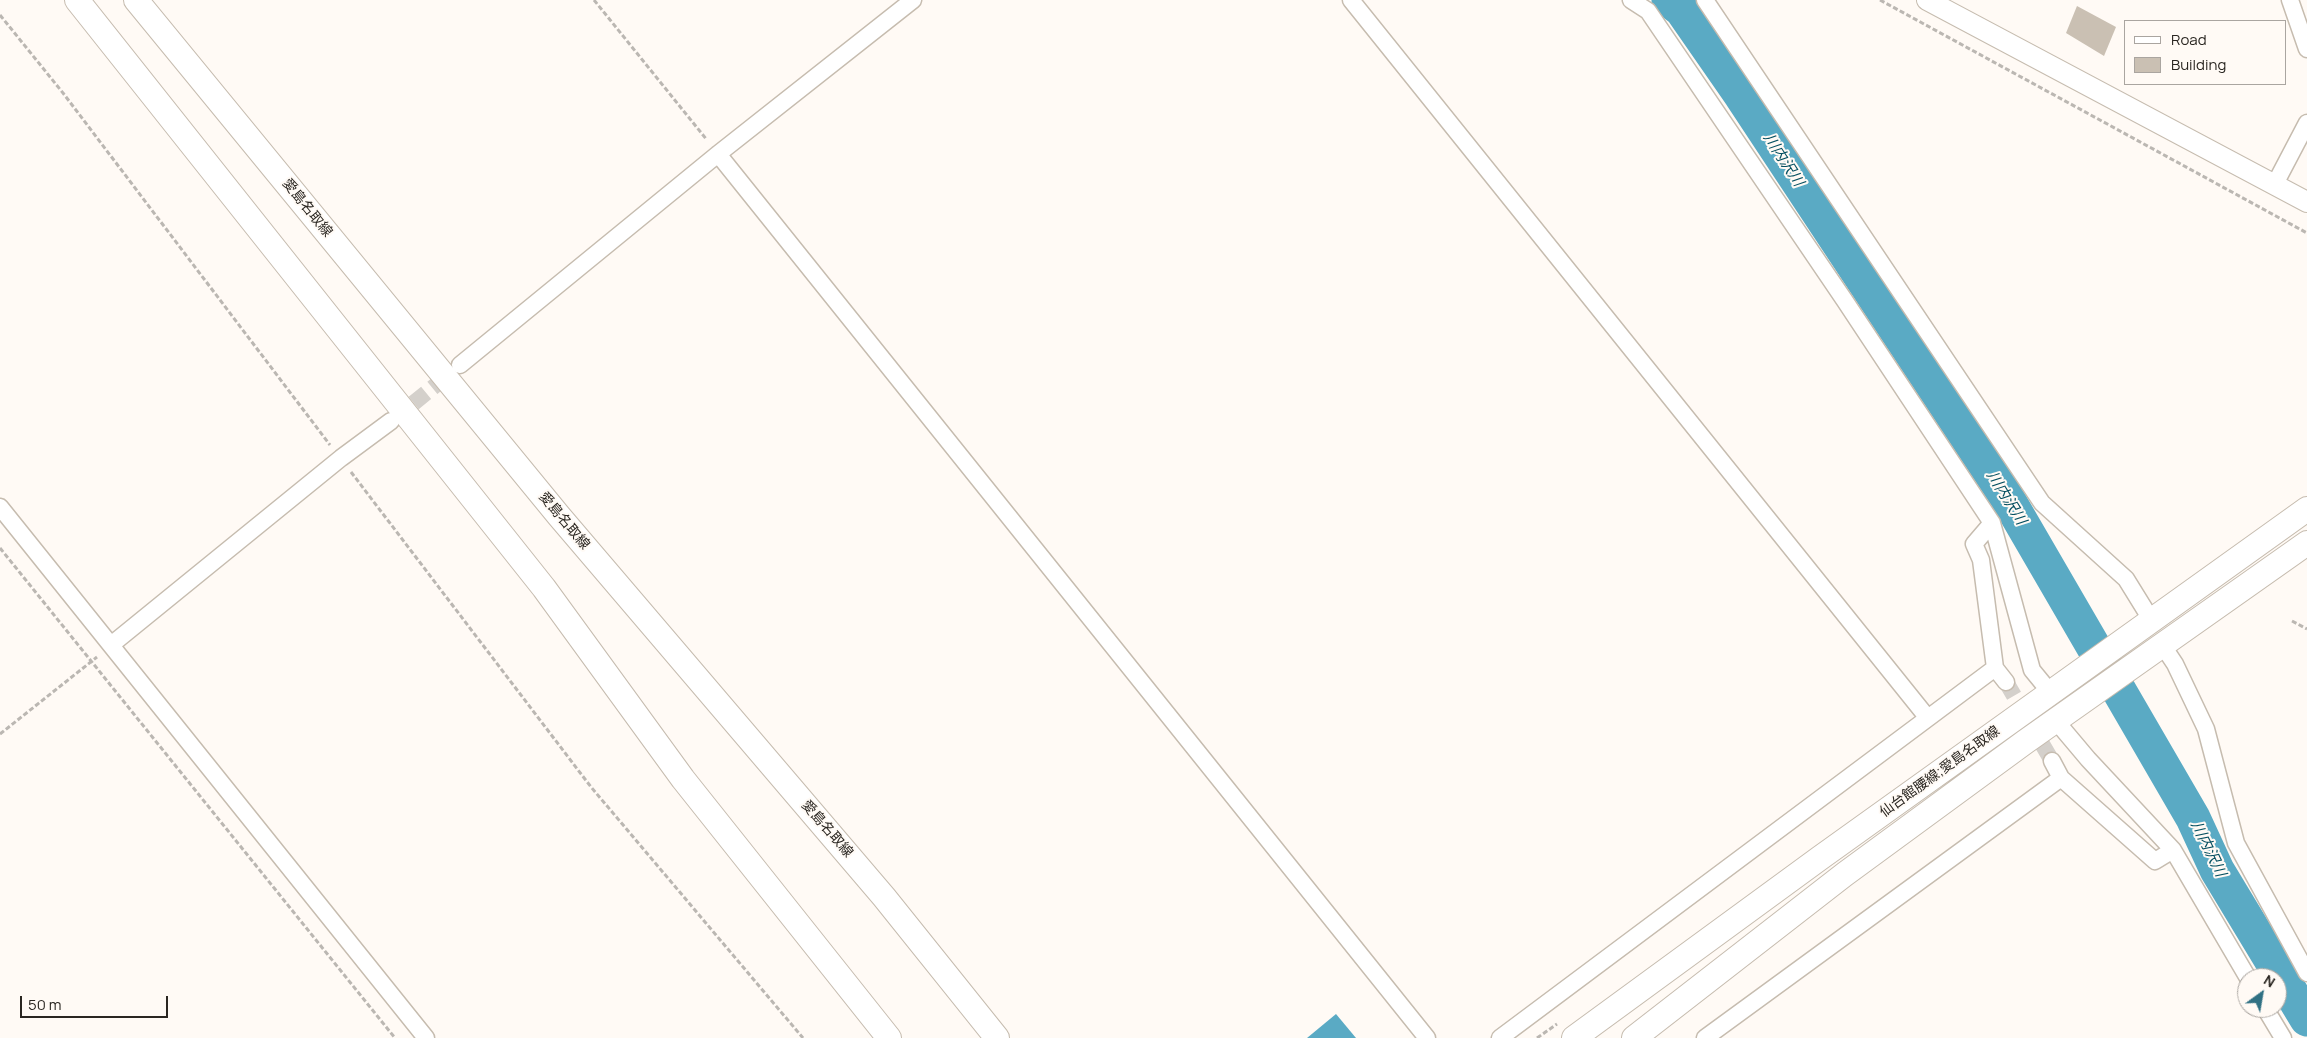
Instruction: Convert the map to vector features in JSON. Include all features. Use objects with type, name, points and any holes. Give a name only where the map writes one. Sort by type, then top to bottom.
[{"type":"main road","points":[[77,0],[544,588],[683,779],[889,1038]]},
{"type":"main road","name":"愛島名取線","points":[[136,0],[559,516],[884,897],[997,1038]]},
{"type":"main road","name":"仙台館腰線;愛島名取線","points":[[1574,1038],[2307,509]]},
{"type":"main road","name":"仙台館腰線;愛島名取線","points":[[1634,1038],[1845,874],[2307,543]]},
{"type":"street","points":[[460,365],[718,154],[913,0]]},
{"type":"street","points":[[1351,0],[1927,718]]},
{"type":"street","points":[[1631,0],[1648,11],[1845,301],[1992,523],[2032,670],[2058,687]]},
{"type":"street","points":[[1705,0],[2042,503],[2126,579],[2152,622]]},
{"type":"street","points":[[1927,0],[2307,202]]},
{"type":"street","points":[[2290,0],[2307,49]]},
{"type":"street","points":[[2275,184],[2307,123]]},
{"type":"street","points":[[718,154],[1427,1038]]},
{"type":"street","points":[[111,646],[341,458],[391,421]]},
{"type":"street","points":[[0,507],[426,1038]]},
{"type":"street","points":[[1992,523],[1974,544],[1981,560],[1996,668],[2006,682]]},
{"type":"street","points":[[2155,652],[2175,664],[2206,729],[2236,843],[2307,973]]},
{"type":"street","points":[[1500,1038],[1996,668]]},
{"type":"street","points":[[2056,721],[2088,759],[2173,850],[2242,968]]},
{"type":"street","points":[[2052,761],[2061,778],[2155,861],[2173,850]]},
{"type":"street","points":[[1705,1038],[2061,778]]},
{"type":"street","points":[[2272,1018],[2283,1038]]},
{"type":"path","points":[[594,0],[718,154]]},
{"type":"path","points":[[1880,0],[2307,233]]},
{"type":"path","points":[[0,15],[63,93],[591,787],[803,1038]]},
{"type":"path","points":[[0,548],[395,1038]]},
{"type":"path","points":[[2292,621],[2307,629]]},
{"type":"path","points":[[0,734],[111,646]]},
{"type":"water","points":[[1336,1014],[1356,1038],[1307,1038]]},
{"type":"building","points":[[2077,6],[2116,27],[2104,56],[2066,33]]},
{"type":"waterway","name":"川内沢川","points":[[1669,0],[1682,10],[1741,95],[2006,496],[2193,818],[2217,870],[2307,1019]]},
{"type":"tunnel","points":[[395,418],[452,372]]},
{"type":"tunnel","points":[[2006,682],[2052,761]]}]
